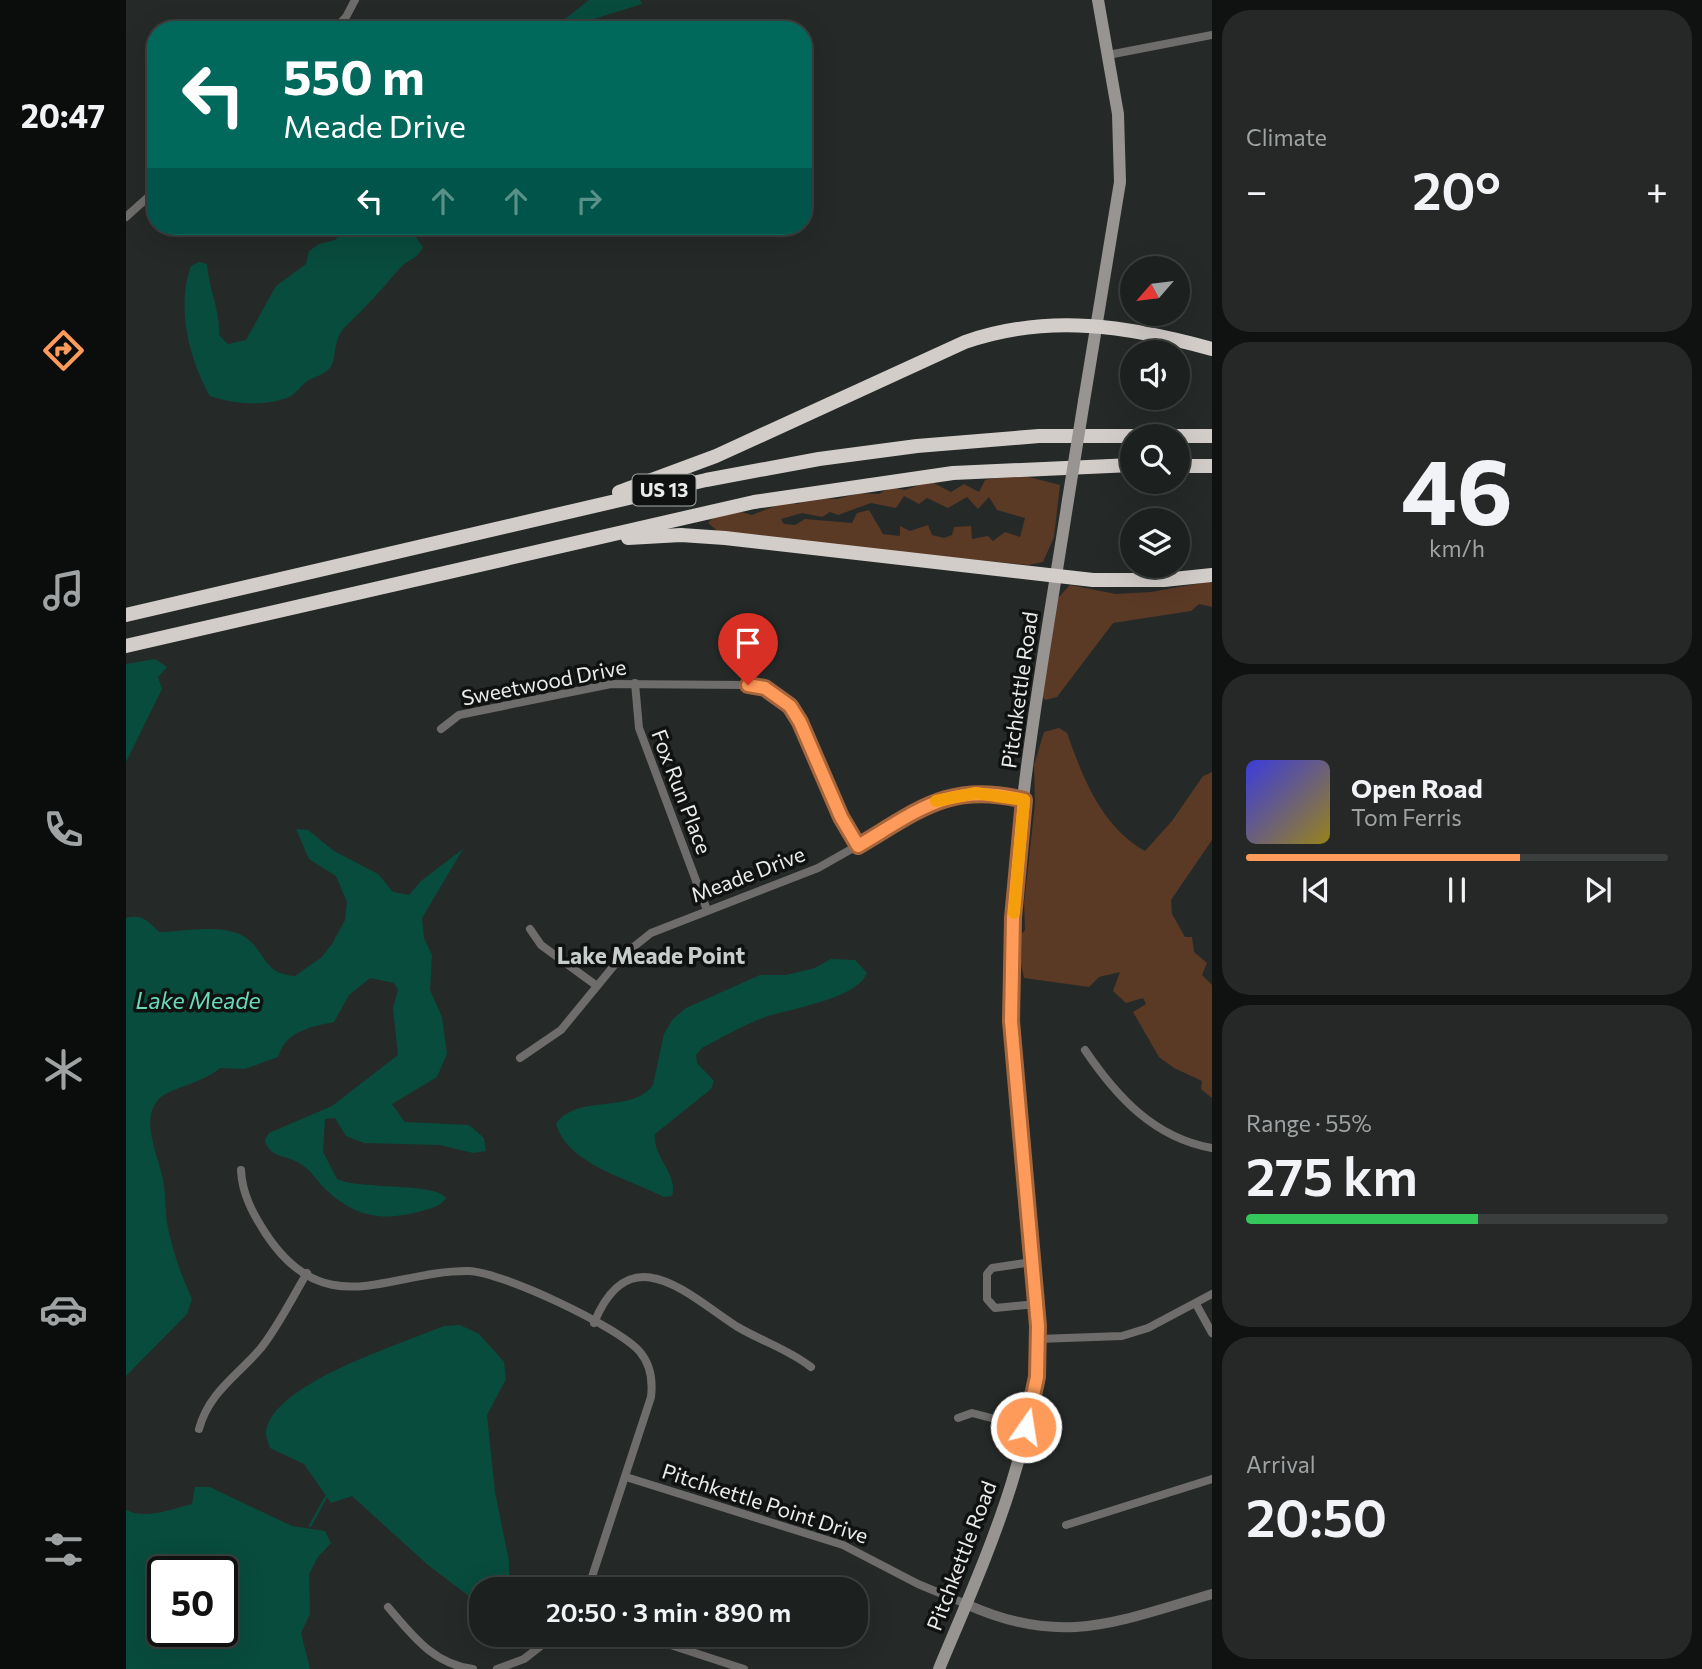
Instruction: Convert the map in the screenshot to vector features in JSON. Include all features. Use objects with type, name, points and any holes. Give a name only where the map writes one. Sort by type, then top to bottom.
[{"type":"highway","points":[[531,521],[687,469],[973,339],[1030,326],[1098,325],[1212,349]]},
{"type":"highway","name":"US 13","points":[[126,615],[718,478],[872,452],[1039,436],[1212,436]]},
{"type":"highway","name":"US 13","points":[[126,646],[754,502],[884,481],[1022,468],[1120,465]]},
{"type":"highway","points":[[1190,466],[1212,467]]},
{"type":"highway","points":[[544,549],[633,537],[681,535],[1056,577],[1128,581],[1212,575]]},
{"type":"main road","name":"Pitchkettle Road","points":[[939,1669],[1000,1515],[1026,1427],[1037,1377],[1036,1304],[1011,1011],[1013,918],[1024,800],[1056,577],[1118,200],[1121,163],[1118,114],[1098,0]]},
{"type":"street","points":[[342,21],[355,0]]},
{"type":"street","points":[[1108,55],[1212,35]]},
{"type":"street","points":[[126,217],[147,198]]},
{"type":"street","name":"Fox Run Place","points":[[635,683],[639,727],[707,910]]},
{"type":"street","name":"Sweetwood Drive","points":[[441,729],[459,715],[611,684],[748,685],[779,697],[800,722],[841,817],[858,846]]},
{"type":"street","name":"Meade Drive","points":[[520,1058],[561,1030],[637,942],[666,925],[784,882],[858,846],[931,803],[952,796],[985,794],[1024,800]]},
{"type":"street","points":[[530,929],[541,945],[597,986]]},
{"type":"street","points":[[1085,1050],[1120,1098],[1137,1114],[1186,1141],[1212,1148]]},
{"type":"street","points":[[241,1170],[244,1191],[262,1227],[282,1255],[307,1273],[335,1284],[359,1287],[453,1272],[483,1272],[509,1279],[594,1323],[632,1345],[645,1360],[652,1378],[651,1396],[592,1577]]},
{"type":"street","points":[[1032,1262],[992,1268],[987,1274],[987,1299],[995,1308],[1036,1304]]},
{"type":"street","points":[[200,1429],[208,1406],[228,1380],[261,1348],[307,1273]]},
{"type":"street","points":[[594,1323],[604,1304],[621,1286],[638,1279],[666,1280],[686,1289],[738,1327],[792,1353],[811,1367]]},
{"type":"street","points":[[1038,1339],[1122,1336],[1148,1328],[1212,1294]]},
{"type":"street","points":[[1196,1304],[1212,1333]]},
{"type":"street","points":[[958,1418],[972,1413],[1026,1427]]},
{"type":"street","name":"Pitchkettle Point Drive","points":[[626,1477],[821,1537],[966,1604]]},
{"type":"street","points":[[1066,1525],[1212,1479]]},
{"type":"street","points":[[966,1604],[1020,1625],[1047,1629],[1089,1628],[1212,1594]]},
{"type":"street","points":[[388,1607],[429,1652],[446,1662],[472,1669]]},
{"type":"street","points":[[497,1669],[524,1659],[539,1647]]},
{"type":"street","points":[[677,1647],[744,1669]]},
{"type":"shaded area","points":[[1017,474],[1060,485],[1054,537],[1043,562],[1029,565],[721,534],[708,523],[716,515],[738,511],[752,515],[785,502],[798,504],[808,498],[837,499],[859,493],[879,494],[891,487],[905,490],[930,481],[951,492],[964,484],[979,492],[985,480]],"holes":[[[904,496],[919,504],[927,498],[948,508],[967,497],[978,509],[989,497],[997,510],[1025,518],[1020,537],[1005,532],[993,541],[988,536],[972,539],[971,526],[954,527],[952,535],[944,538],[932,535],[928,525],[910,531],[900,526],[900,536],[883,534],[869,510],[857,513],[852,523],[805,519],[795,525],[784,524],[781,519],[802,513],[822,517],[830,512],[838,515],[871,503],[896,508]]]},
{"type":"shaded area","points":[[1212,581],[1212,607],[1199,604],[1191,611],[1113,623],[1057,697],[1045,700],[1041,695],[1058,598],[1070,585],[1116,594],[1151,592]]},
{"type":"shaded area","points":[[1059,728],[1067,733],[1087,784],[1105,815],[1130,841],[1145,851],[1172,821],[1203,776],[1212,772],[1212,840],[1171,900],[1172,914],[1185,937],[1192,937],[1194,952],[1207,963],[1202,975],[1212,985],[1212,1098],[1201,1089],[1202,1081],[1174,1068],[1159,1057],[1133,1012],[1146,1004],[1143,998],[1126,1003],[1113,991],[1120,972],[1099,977],[1089,987],[1024,978],[1016,940],[1025,930],[1024,903],[1035,804],[1034,765],[1044,732]]},
{"type":"water","points":[[589,0],[640,0],[642,4],[591,21],[562,21]]},
{"type":"water","points":[[340,235],[414,235],[423,247],[345,327],[338,338],[331,366],[306,382],[292,396],[270,402],[249,403],[210,396],[196,366],[187,332],[185,298],[191,266],[199,262],[207,264],[219,335],[228,344],[246,340],[276,286],[306,264],[309,251],[319,244],[335,240]]},
{"type":"water","points":[[155,659],[167,667],[158,677],[162,689],[126,762],[126,664]]},
{"type":"water","name":"Lake Meade","points":[[296,829],[308,830],[334,851],[378,874],[393,892],[409,895],[421,881],[463,849],[422,918],[424,938],[432,955],[430,990],[442,1017],[447,1054],[437,1077],[392,1104],[405,1122],[469,1125],[484,1138],[486,1151],[473,1153],[440,1145],[364,1143],[346,1136],[335,1118],[325,1119],[323,1152],[337,1179],[427,1190],[446,1198],[438,1206],[418,1212],[379,1216],[357,1211],[346,1205],[324,1188],[306,1167],[275,1154],[267,1146],[265,1140],[269,1133],[332,1106],[398,1055],[393,1008],[398,990],[394,983],[370,978],[349,995],[334,1022],[308,1028],[293,1036],[278,1057],[245,1069],[220,1068],[204,1078],[163,1095],[153,1107],[150,1127],[164,1185],[169,1233],[192,1299],[187,1314],[126,1376],[126,918],[144,919],[159,932],[206,929],[230,931],[250,941],[272,968],[285,975],[295,976],[322,957],[332,944],[345,920],[347,902],[336,876],[309,859]]},
{"type":"water","points":[[831,959],[855,960],[867,973],[860,983],[835,997],[753,1022],[702,1048],[696,1055],[697,1063],[714,1081],[711,1089],[655,1134],[657,1150],[672,1181],[672,1196],[664,1197],[602,1169],[573,1150],[563,1138],[556,1124],[565,1115],[577,1109],[632,1099],[653,1085],[664,1034],[673,1019],[686,1008],[760,975],[786,975],[815,968]]},
{"type":"water","points":[[460,1325],[479,1334],[504,1362],[506,1379],[487,1415],[495,1492],[509,1561],[509,1577],[469,1577],[469,1596],[428,1565],[352,1496],[331,1503],[304,1464],[270,1448],[266,1432],[277,1410],[295,1394],[318,1380],[373,1354],[444,1326]]},
{"type":"water","points":[[195,1487],[210,1487],[292,1526],[325,1531],[331,1543],[318,1557],[309,1574],[310,1614],[301,1633],[310,1669],[126,1669],[126,1510],[142,1514],[168,1511],[192,1504]]},
{"type":"waterway","points":[[310,1526],[326,1497]]},
{"type":"slow traffic","points":[[936,801],[965,793],[994,794],[1024,800],[1014,913]]},
{"type":"district","name":"Lake Meade Point","points":[[651,956]]},
{"type":"route","points":[[748,685],[765,688],[790,706],[800,722],[841,817],[858,846],[931,803],[952,796],[965,793],[994,794],[1024,800],[1013,918],[1011,1021],[1038,1326],[1037,1377],[1026,1427]]}]
